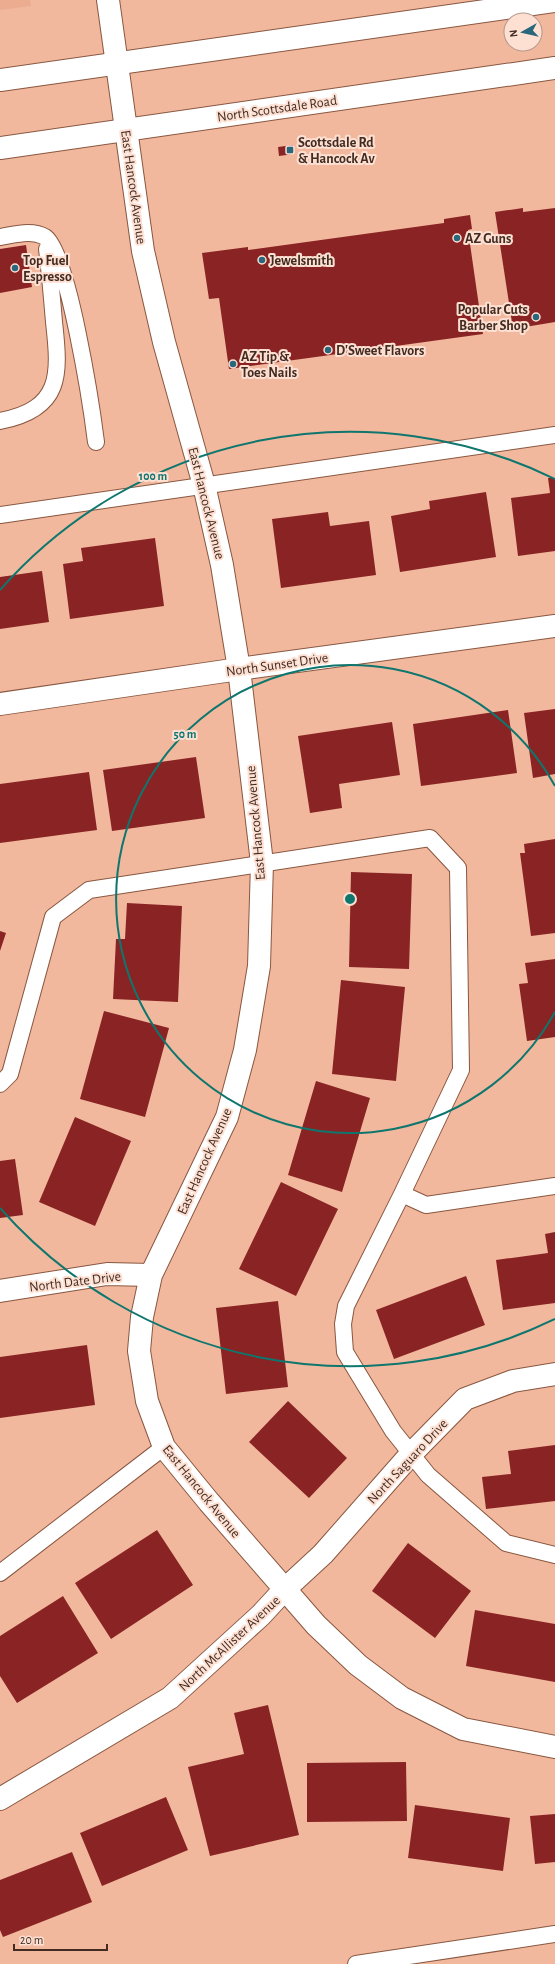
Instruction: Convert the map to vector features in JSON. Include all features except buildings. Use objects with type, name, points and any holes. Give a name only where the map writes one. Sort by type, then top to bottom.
[{"type":"street","name":"East Hancock Avenue","points":[[108,0],[143,251],[164,342],[204,485],[222,565],[238,669],[262,863],[259,966],[245,1050],[227,1117],[151,1274],[142,1317],[139,1351],[147,1401],[164,1447],[284,1590]]},
{"type":"street","points":[[0,80],[555,1]]},
{"type":"street","name":"North Scottsdale Road","points":[[0,148],[555,68]]},
{"type":"street","name":"North Sunset Drive","points":[[0,704],[238,669],[555,626]]},
{"type":"street","name":"North Date Drive","points":[[0,1291],[107,1274],[151,1274]]},
{"type":"street","name":"North Saguaro Drive","points":[[284,1590],[323,1554],[411,1454],[465,1399],[513,1382],[555,1374]]},
{"type":"street","name":"North McAllister Avenue","points":[[0,1799],[170,1698],[261,1615],[284,1590],[316,1625],[358,1665],[402,1698],[463,1729],[555,1747]]},
{"type":"lane","points":[[0,237],[35,233],[46,238],[54,250],[85,363],[96,442]]},
{"type":"lane","points":[[0,421],[24,414],[40,405],[51,390],[57,375],[57,351],[46,238]]},
{"type":"lane","points":[[0,515],[555,435]]},
{"type":"lane","points":[[0,1084],[10,1074],[53,917],[89,890],[430,838],[458,868],[461,1070],[402,1194],[346,1306],[343,1324],[345,1352],[393,1431],[428,1475],[506,1544],[555,1555]]},
{"type":"lane","points":[[402,1194],[426,1205],[555,1186]]},
{"type":"lane","points":[[0,1573],[164,1447]]},
{"type":"lane","points":[[356,1964],[555,1934]]},
{"type":"shaded area","points":[[0,0],[30,0],[31,6],[0,10]]},
{"type":"place","name":"Scottsdale Rd & Hancock Av","points":[[290,150]]},
{"type":"place","name":"AZ Guns","points":[[457,238]]},
{"type":"place","name":"Jewelsmith","points":[[262,260]]},
{"type":"place","name":"Top Fuel Espresso","points":[[15,268]]},
{"type":"place","name":"Popular Cuts Barber Shop","points":[[536,317]]},
{"type":"place","name":"D'Sweet Flavors","points":[[328,350]]},
{"type":"place","name":"AZ Tip & Toes Nails","points":[[233,364]]}]
